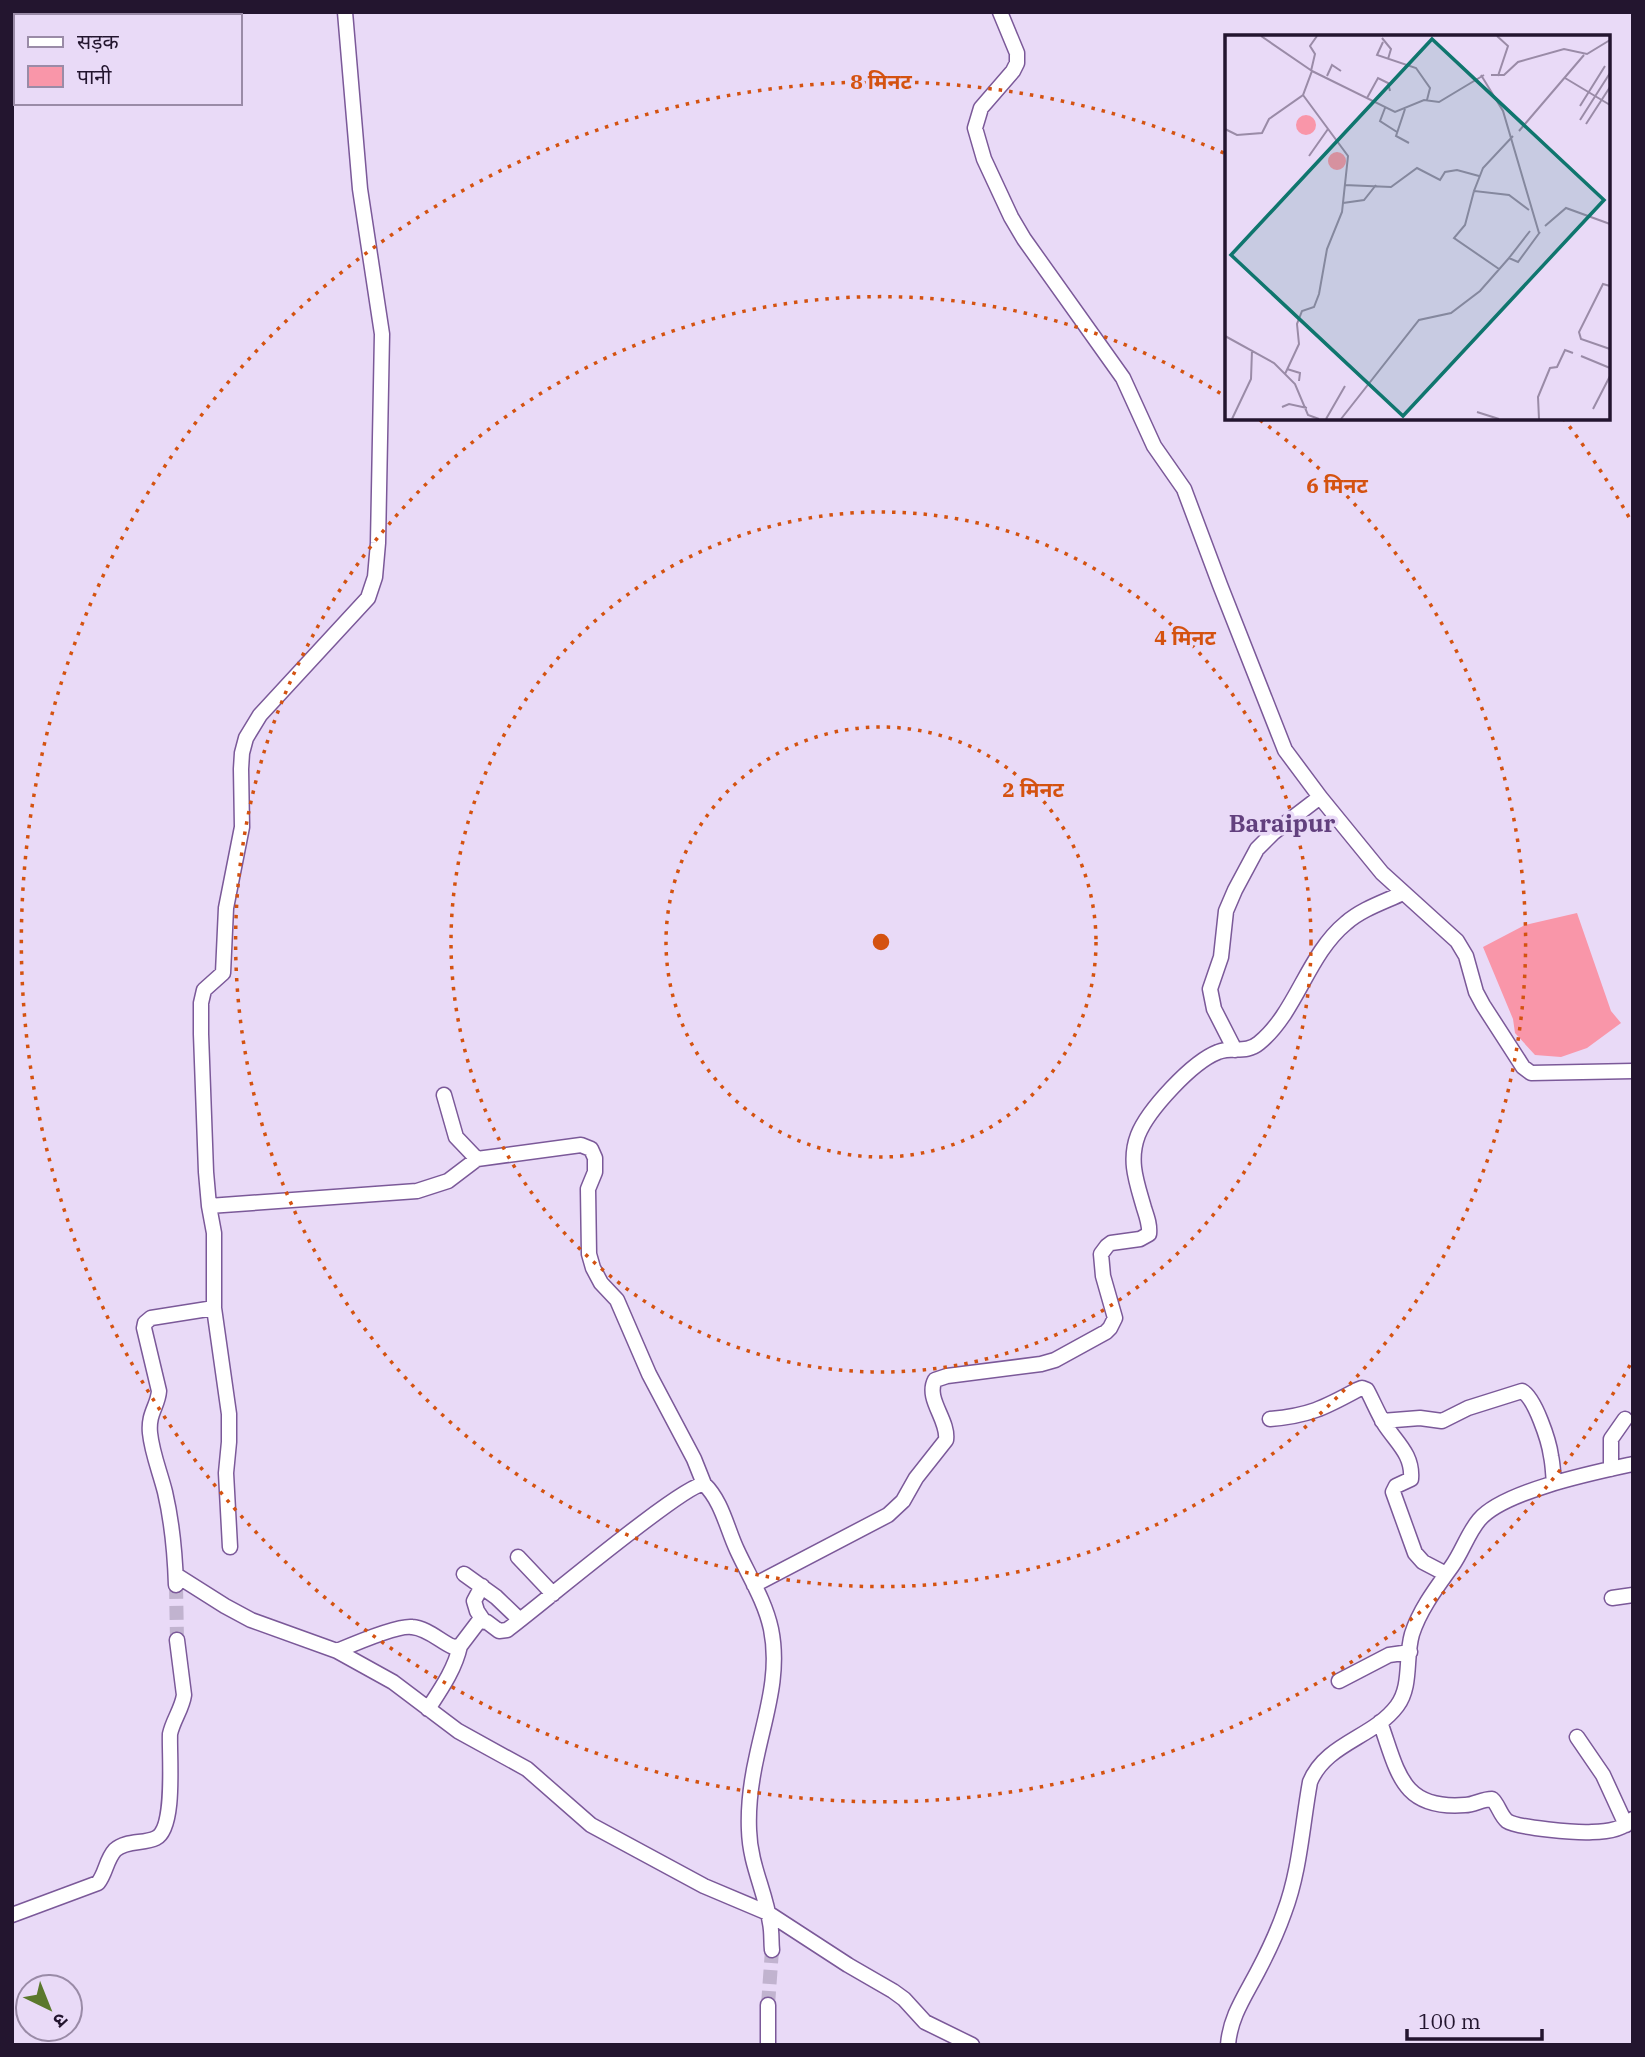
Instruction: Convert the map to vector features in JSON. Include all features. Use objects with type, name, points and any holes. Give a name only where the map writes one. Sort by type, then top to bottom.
[{"type":"street","points":[[230,1547],[226,1474],[229,1414],[214,1308],[214,1233],[209,1206],[201,1034],[202,996],[208,986],[223,973],[226,908],[242,827],[241,769],[244,745],[251,727],[368,598],[373,588],[377,564],[382,334],[360,189],[345,12]]},
{"type":"street","points":[[1000,12],[1017,53],[1017,63],[976,117],[978,144],[1016,227],[1124,378],[1147,433],[1184,489],[1280,741],[1320,797],[1382,873],[1457,941],[1462,948],[1476,992],[1523,1067],[1531,1073],[1633,1071]]},
{"type":"street","points":[[1235,1050],[1214,1009],[1210,995],[1221,957],[1226,911],[1257,849],[1273,833],[1320,797]]},
{"type":"street","points":[[754,1585],[874,1524],[897,1508],[916,1478],[946,1440],[946,1429],[933,1397],[935,1380],[947,1376],[1041,1364],[1064,1355],[1110,1328],[1115,1318],[1103,1276],[1101,1254],[1107,1245],[1145,1237],[1150,1229],[1134,1170],[1134,1149],[1153,1109],[1189,1072],[1218,1052],[1253,1047],[1276,1026],[1306,973],[1340,928],[1353,917],[1403,893]]},
{"type":"street","points":[[444,1095],[456,1137],[477,1158]]},
{"type":"street","points":[[209,1206],[417,1191],[448,1181],[477,1158],[582,1146],[593,1151],[595,1166],[588,1189],[587,1218],[589,1254],[593,1268],[601,1283],[617,1300],[654,1385],[708,1487],[771,1626],[774,1662],[770,1705],[757,1756],[749,1826],[750,1852],[768,1913],[772,1950]]},
{"type":"street","points":[[214,1308],[151,1318],[145,1323],[145,1334],[159,1391],[151,1413],[150,1436],[167,1503],[176,1580],[251,1620],[337,1651],[398,1685],[474,1742],[512,1759],[527,1769],[591,1825],[704,1886],[768,1913],[893,1991],[926,2022],[972,2045]]},
{"type":"street","points":[[1270,1419],[1317,1411],[1362,1388],[1367,1390],[1382,1420],[1402,1446],[1411,1470],[1411,1479],[1396,1486],[1393,1492],[1410,1543],[1419,1559],[1446,1574]]},
{"type":"street","points":[[1382,1420],[1420,1418],[1442,1421],[1468,1408],[1522,1391],[1532,1402],[1551,1452],[1553,1483]]},
{"type":"street","points":[[1611,1469],[1611,1439],[1625,1419]]},
{"type":"street","points":[[1228,2045],[1228,2033],[1238,2006],[1267,1954],[1291,1891],[1313,1773],[1327,1756],[1380,1722],[1396,1708],[1403,1696],[1412,1635],[1418,1619],[1479,1521],[1485,1514],[1514,1498],[1553,1483],[1633,1464]]},
{"type":"street","points":[[482,1586],[474,1601],[477,1611],[483,1620],[503,1632],[653,1515],[695,1486],[708,1487]]},
{"type":"street","points":[[518,1558],[553,1594]]},
{"type":"street","points":[[464,1574],[482,1586],[520,1620]]},
{"type":"street","points":[[1612,1598],[1633,1595]]},
{"type":"street","points":[[428,1709],[450,1674],[460,1646],[476,1623],[483,1620]]},
{"type":"street","points":[[337,1651],[409,1626],[424,1630],[453,1647],[460,1646]]},
{"type":"street","points":[[12,1915],[92,1886],[120,1846],[160,1836],[167,1823],[170,1734],[184,1695],[177,1640]]},
{"type":"street","points":[[1339,1681],[1389,1655],[1410,1652]]},
{"type":"street","points":[[1380,1722],[1403,1783],[1415,1797],[1428,1803],[1464,1805],[1492,1798],[1506,1820],[1526,1827],[1590,1833],[1629,1822],[1603,1775],[1577,1737]]},
{"type":"street","points":[[768,2005],[768,2045]]},
{"type":"water","points":[[1577,913],[1611,1011],[1621,1023],[1587,1048],[1561,1057],[1535,1055],[1515,1033],[1513,1019],[1483,947],[1525,925]]},
{"type":"tunnel","points":[[176,1585],[177,1640]]},
{"type":"tunnel","points":[[768,2005],[772,1950]]},
{"type":"district","name":"Baraipur","points":[[1282,823]]}]
